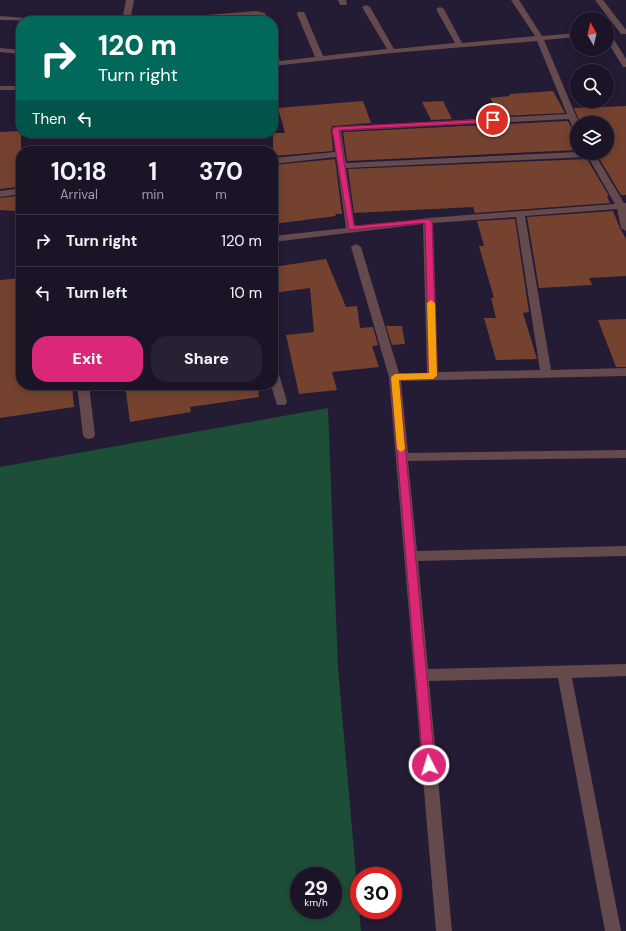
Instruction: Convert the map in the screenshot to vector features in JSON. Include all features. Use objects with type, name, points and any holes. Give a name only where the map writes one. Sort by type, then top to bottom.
[{"type":"street","points":[[127,16],[130,0]]},
{"type":"street","points":[[515,0],[539,37],[571,116]]},
{"type":"street","points":[[600,0],[625,32]]},
{"type":"street","points":[[366,7],[392,51]]},
{"type":"street","points":[[440,9],[460,45]]},
{"type":"street","points":[[228,16],[256,14],[262,16]]},
{"type":"street","points":[[301,14],[320,59]]},
{"type":"street","points":[[0,18],[16,19]]},
{"type":"street","points":[[614,33],[625,32]]},
{"type":"street","points":[[278,64],[392,51],[570,35]]},
{"type":"street","points":[[614,45],[626,65]]},
{"type":"street","points":[[0,50],[16,52]]},
{"type":"street","points":[[0,88],[16,88]]},
{"type":"street","points":[[351,229],[336,129],[570,116]]},
{"type":"street","points":[[278,160],[340,154]]},
{"type":"street","points":[[341,166],[570,155]]},
{"type":"street","points":[[594,160],[623,206],[626,228]]},
{"type":"street","points":[[0,194],[16,192]]},
{"type":"street","points":[[278,238],[428,221],[623,206]]},
{"type":"street","points":[[520,213],[546,374]]},
{"type":"street","points":[[428,221],[433,376]]},
{"type":"street","points":[[356,247],[395,377],[444,931]]},
{"type":"street","points":[[395,377],[626,372]]},
{"type":"street","points":[[84,390],[89,434]]},
{"type":"street","points":[[278,390],[281,402]]},
{"type":"street","points":[[402,457],[626,454]]},
{"type":"street","points":[[411,556],[626,551]]},
{"type":"street","points":[[421,675],[626,670]]},
{"type":"street","points":[[564,671],[613,931]]},
{"type":"green space","points":[[328,408],[338,668],[355,867],[350,867],[350,919],[360,919],[361,931],[0,931],[0,467]]},
{"type":"building","points":[[553,91],[565,113],[500,116],[490,98],[510,96],[509,94]]},
{"type":"building","points":[[363,101],[371,123],[332,126],[333,151],[278,156],[278,146],[273,146],[273,138],[278,138],[278,133],[285,133],[278,108]]},
{"type":"building","points":[[443,101],[452,119],[431,120],[422,102]]},
{"type":"building","points":[[614,106],[626,106],[626,195],[621,195],[600,160],[614,160],[614,116],[577,116],[574,108],[614,108]]},
{"type":"building","points":[[568,121],[570,125],[570,150],[347,161],[343,132]]},
{"type":"building","points":[[16,131],[16,138],[21,138],[21,146],[16,146],[16,187],[0,189],[0,132]]},
{"type":"building","points":[[335,159],[342,214],[278,223],[278,165]]},
{"type":"building","points":[[588,160],[609,196],[607,196],[610,203],[475,213],[473,207],[354,213],[348,169]]},
{"type":"building","points":[[16,196],[15,211],[0,210],[0,198]]},
{"type":"building","points":[[613,211],[626,239],[626,276],[589,278],[592,285],[539,288],[527,217]]},
{"type":"building","points":[[515,219],[529,312],[523,313],[537,359],[496,360],[484,318],[496,318],[491,298],[494,298],[479,246],[484,246],[477,221]]},
{"type":"building","points":[[326,259],[346,307],[357,306],[360,328],[373,327],[378,345],[372,346],[379,367],[332,372],[337,390],[299,394],[286,335],[314,332],[310,288],[278,292],[278,266]]},
{"type":"building","points":[[16,278],[16,390],[72,390],[74,407],[0,418],[0,280]]},
{"type":"building","points":[[626,319],[626,367],[616,367],[598,320]]},
{"type":"building","points":[[386,326],[402,326],[405,344],[392,345]]},
{"type":"building","points":[[126,390],[258,390],[259,397],[190,407],[191,412],[130,422]]},
{"type":"slow traffic","points":[[401,449],[395,377],[433,376],[431,303]]},
{"type":"route","points":[[429,765],[395,377],[433,376],[428,221],[351,229],[336,129],[493,120]]}]
